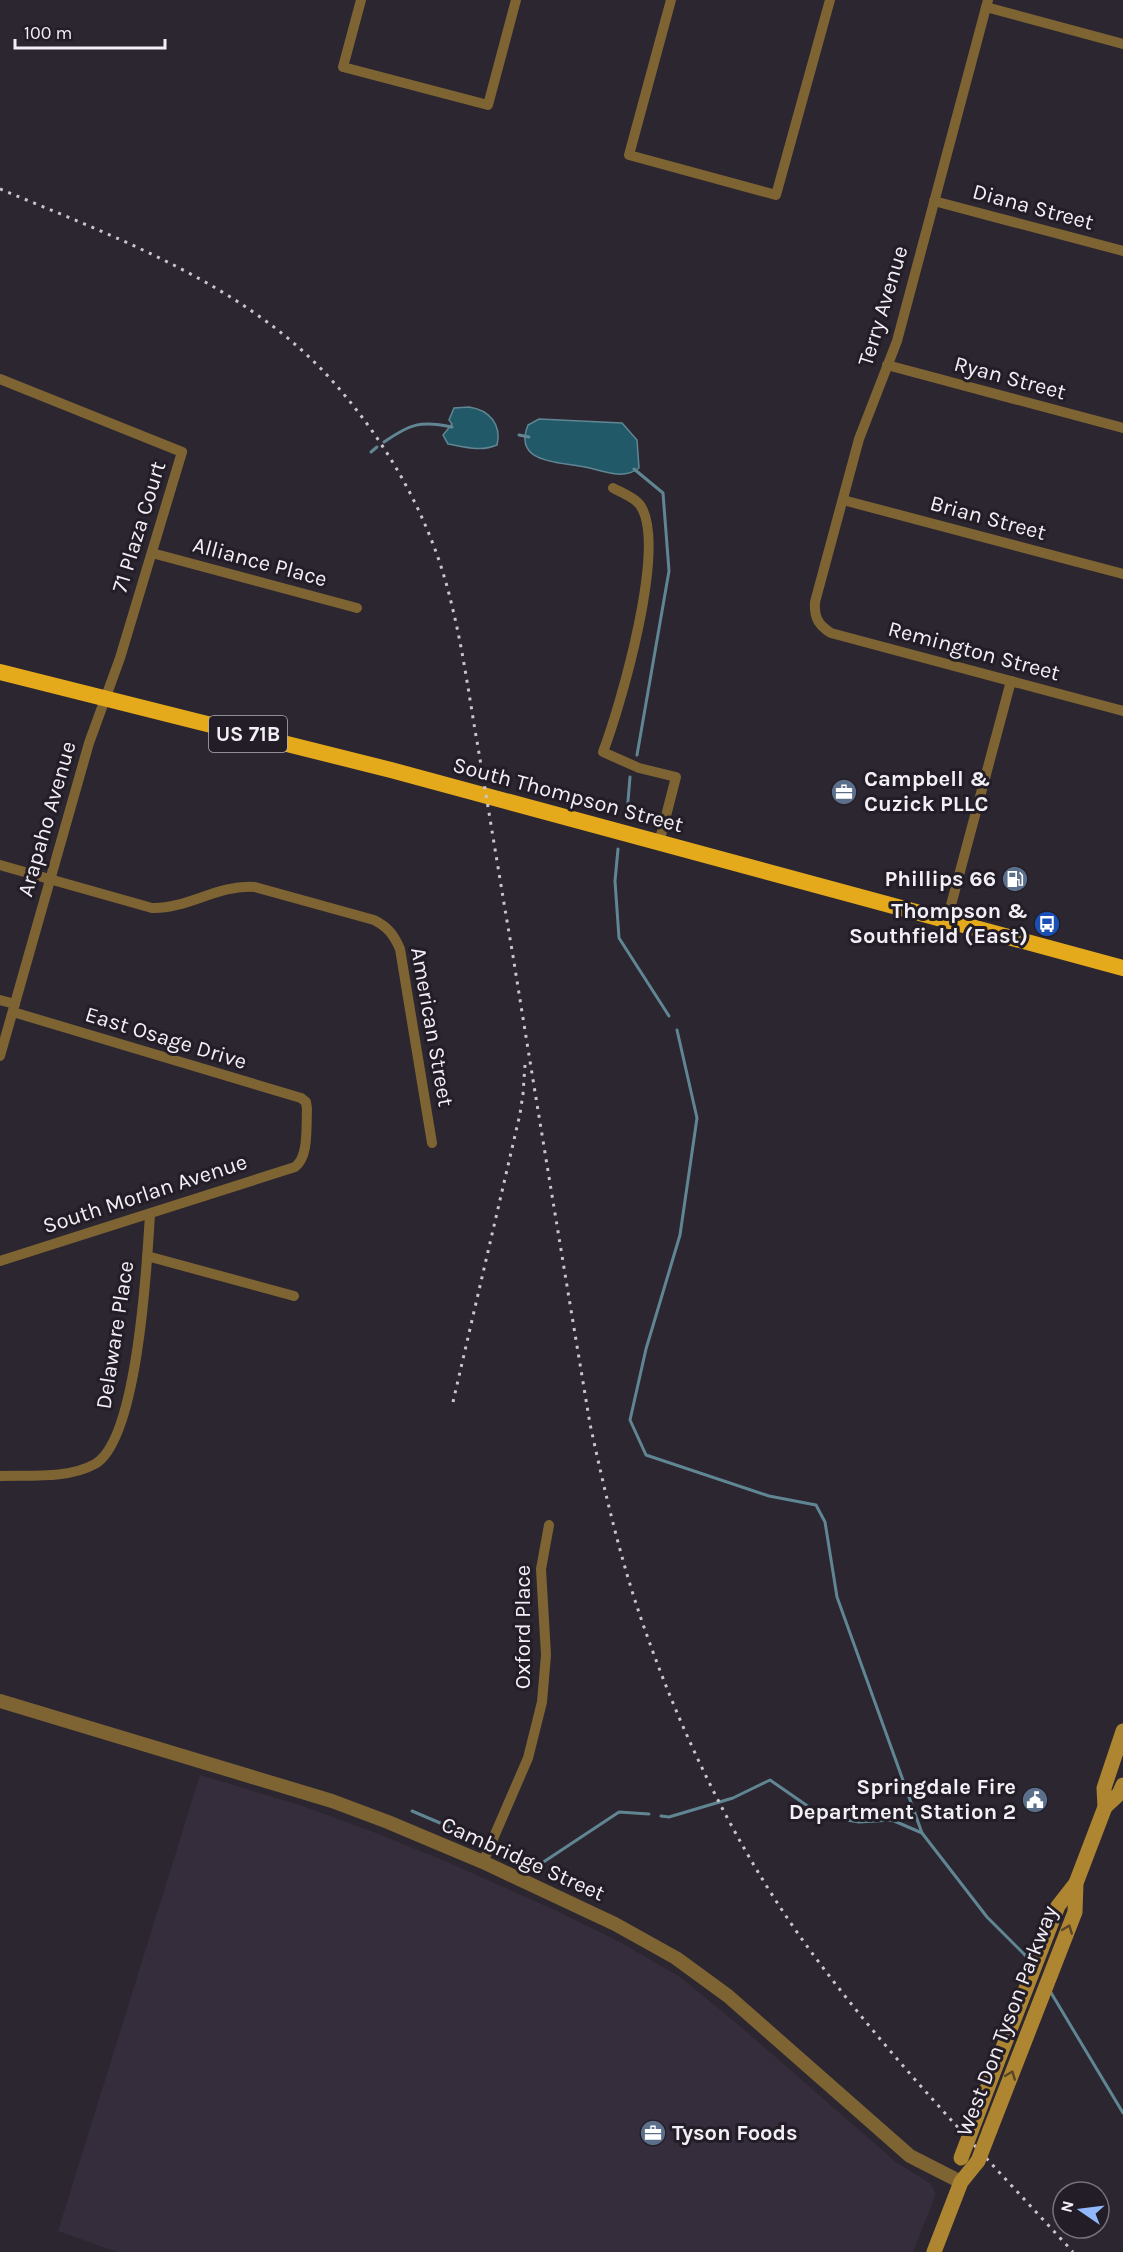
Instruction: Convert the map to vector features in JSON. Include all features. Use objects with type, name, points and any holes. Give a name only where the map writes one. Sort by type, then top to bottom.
[{"type":"highway","name":"South Thompson Street","points":[[0,672],[379,767],[1123,968]]},
{"type":"main road","name":"West Don Tyson Parkway","points":[[934,2252],[961,2182],[978,2161],[1075,1912],[1076,1882],[1105,1807],[1104,1788],[1123,1731]]},
{"type":"main road","points":[[1105,1807],[1119,1794],[1123,1785]]},
{"type":"main road","points":[[961,2182],[962,2158],[992,2076],[1058,1906],[1076,1882]]},
{"type":"street","points":[[361,0],[343,67],[488,105],[516,0]]},
{"type":"street","points":[[671,0],[629,155],[776,195],[830,0]]},
{"type":"street","points":[[987,3],[1123,44]]},
{"type":"street","name":"Terry Avenue","points":[[818,622],[815,602],[862,430],[897,341],[987,3]]},
{"type":"street","name":"Diana Street","points":[[934,201],[1123,251]]},
{"type":"street","name":"Ryan Street","points":[[887,365],[1123,428]]},
{"type":"street","name":"71 Plaza Court","points":[[0,379],[182,452],[106,697]]},
{"type":"street","points":[[613,488],[629,496],[639,505],[645,518],[647,547],[642,610],[624,685],[603,752],[639,768],[676,777],[658,843]]},
{"type":"street","name":"Brian Street","points":[[843,500],[1123,574]]},
{"type":"street","name":"Alliance Place","points":[[152,554],[357,608]]},
{"type":"street","name":"Remington Street","points":[[818,622],[831,633],[1123,711]]},
{"type":"street","points":[[947,920],[1011,681]]},
{"type":"street","name":"Arapaho Avenue","points":[[0,1056],[49,878],[89,743],[106,697]]},
{"type":"street","name":"American Street","points":[[0,865],[152,908],[169,908],[224,889],[239,886],[255,887],[374,920],[386,926],[394,935],[400,949],[432,1143]]},
{"type":"street","name":"East Osage Drive","points":[[0,1000],[14,1008],[301,1098],[306,1102],[301,1163]]},
{"type":"street","name":"South Morlan Avenue","points":[[0,1261],[295,1167],[301,1163]]},
{"type":"street","name":"Delaware Place","points":[[0,1476],[77,1472],[97,1463],[113,1443],[126,1412],[134,1373],[150,1214]]},
{"type":"street","points":[[147,1256],[294,1296]]},
{"type":"street","name":"Oxford Place","points":[[483,1862],[528,1758],[542,1702],[546,1655],[541,1569],[549,1525]]},
{"type":"street","name":"Cambridge Street","points":[[0,1701],[332,1801],[388,1821],[483,1862],[615,1924],[676,1958],[728,1996],[902,2150],[926,2166],[961,2182]]},
{"type":"shaded area","points":[[200,1775],[303,1806],[450,1863],[622,1943],[680,1977],[896,2162],[930,2183],[936,2194],[913,2252],[117,2252],[58,2231]]},
{"type":"water","points":[[469,407],[483,411],[492,419],[498,431],[497,445],[479,449],[448,444],[443,435],[452,424],[449,420],[454,408]]},
{"type":"water","points":[[539,419],[622,423],[637,440],[639,468],[625,474],[617,474],[539,458],[526,446],[525,437],[528,425]]},
{"type":"waterway","points":[[384,442],[416,425],[432,424],[452,427]]},
{"type":"waterway","points":[[519,435],[529,437]]},
{"type":"waterway","points":[[371,452],[377,447]]},
{"type":"waterway","points":[[634,469],[663,493],[669,571],[637,755]]},
{"type":"waterway","points":[[627,813],[630,777]]},
{"type":"waterway","points":[[618,849],[615,881],[619,938],[669,1016]]},
{"type":"waterway","points":[[677,1030],[697,1118],[680,1235],[646,1349],[630,1420],[646,1455],[769,1496],[816,1505],[825,1522],[837,1597],[922,1833],[987,1917],[1031,1963]]},
{"type":"waterway","points":[[661,1816],[669,1817],[733,1798],[770,1780],[822,1816],[859,1822],[892,1820],[922,1833]]},
{"type":"waterway","points":[[412,1811],[480,1840]]},
{"type":"waterway","points":[[501,1849],[536,1864],[542,1863],[619,1812],[649,1814]]},
{"type":"waterway","points":[[1050,1991],[1123,2113]]},
{"type":"railway","points":[[0,189],[87,225],[174,265],[255,313],[292,342],[326,374],[368,425],[404,482],[432,542],[456,621],[590,1424],[623,1561],[665,1682],[700,1765],[742,1845],[765,1884],[815,1957],[908,2071],[1073,2252]]},
{"type":"railway","points":[[453,1402],[520,1114],[525,1065]]},
{"type":"place","name":"Campbell & Cuzick PLLC","points":[[844,792]]},
{"type":"place","name":"Phillips 66","points":[[1015,879]]},
{"type":"place","name":"Thompson & Southfield (East)","points":[[1047,924]]},
{"type":"place","name":"Springdale Fire Department Station 2","points":[[1035,1800]]},
{"type":"place","name":"Tyson Foods","points":[[653,2133]]}]
